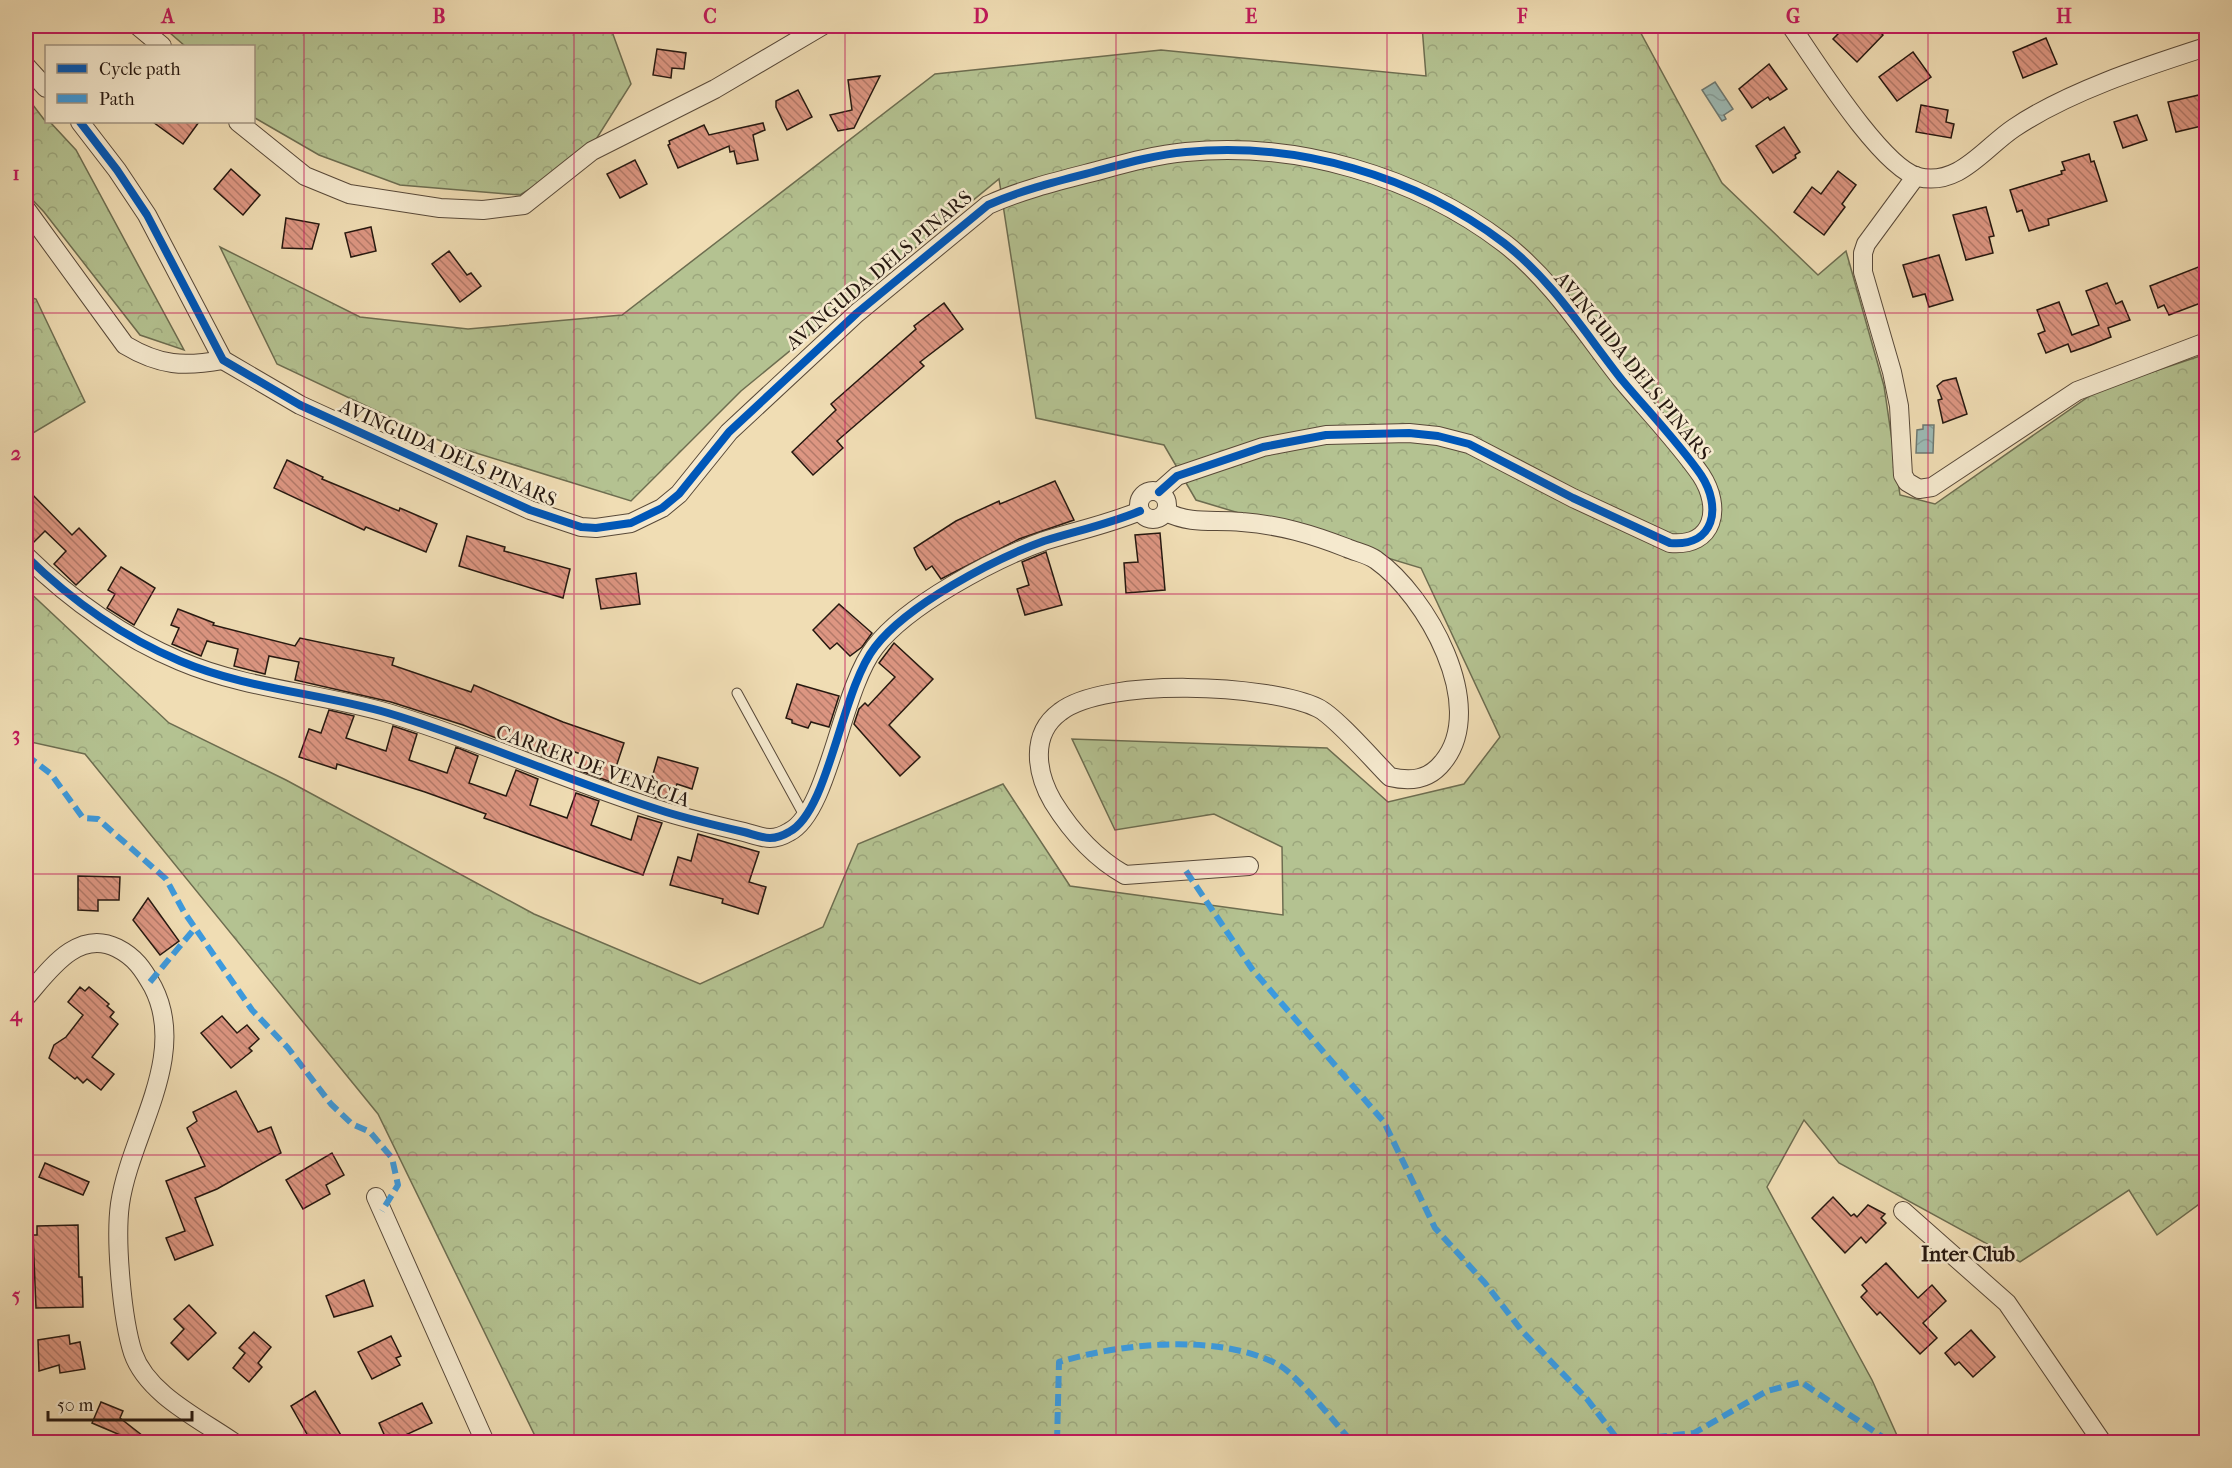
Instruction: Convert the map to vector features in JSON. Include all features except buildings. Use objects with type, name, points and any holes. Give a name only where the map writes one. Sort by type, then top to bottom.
[{"type":"street","points":[[138,26],[161,45]]},
{"type":"street","points":[[239,123],[305,176],[349,194],[440,208],[483,210],[524,205],[592,151],[715,89],[822,26]]},
{"type":"street","points":[[1791,26],[1828,82],[1879,146],[1899,166],[1916,177],[1936,180],[1954,176],[2013,128],[2060,103],[2206,46]]},
{"type":"street","points":[[26,66],[45,87]]},
{"type":"street","points":[[26,209],[125,345],[149,359],[194,365],[223,360],[147,216],[117,170],[81,123]]},
{"type":"street","name":"AVINGUDA DELS PINARS","points":[[223,360],[300,405],[530,510],[581,527],[615,526],[645,516],[679,494],[729,432],[857,313],[988,205],[1008,196],[1069,178],[1161,155],[1188,151],[1249,151],[1321,160],[1368,172],[1442,204],[1505,244],[1531,266],[1563,302],[1590,340],[1701,476],[1713,504],[1710,523],[1705,534],[1683,544],[1670,543],[1573,498],[1469,444],[1438,436],[1409,433],[1326,435],[1263,447],[1177,476],[1159,492]]},
{"type":"street","points":[[1916,177],[1882,219],[1863,253],[1863,272],[1883,334],[1899,406],[1903,475],[1912,486],[1925,490],[1932,487],[2077,390],[2206,342]]},
{"type":"street","points":[[1159,492],[1166,499],[1166,512],[1160,518],[1151,520],[1140,511],[1139,501],[1145,493],[1159,492]]},
{"type":"street","points":[[806,819],[816,800],[855,681],[874,647],[905,617],[1013,554],[1140,511]]},
{"type":"street","points":[[1166,512],[1196,522],[1242,522],[1299,530],[1374,558],[1398,577],[1429,619],[1457,687],[1458,719],[1447,757],[1437,769],[1421,778],[1406,781],[1390,777],[1321,710],[1266,693],[1192,688],[1132,691],[1079,702],[1061,710],[1050,721],[1039,747],[1037,761],[1045,788],[1091,852],[1110,867],[1125,875],[1249,866]]},
{"type":"street","name":"CARRER DE VENÈCIA","points":[[26,556],[60,586],[119,630],[205,671],[230,679],[304,692],[455,733],[618,797],[695,821],[770,838],[784,835],[806,819]]},
{"type":"street","points":[[26,997],[66,952],[86,945],[102,944],[110,944],[129,954],[143,968],[156,994],[165,1023],[163,1060],[120,1205],[121,1263],[128,1332],[134,1355],[157,1387],[233,1443]]},
{"type":"street","points":[[376,1197],[485,1443]]},
{"type":"street","points":[[1903,1211],[2007,1303],[2102,1443]]},
{"type":"lane","points":[[737,693],[806,819]]},
{"type":"green space","points":[[162,26],[610,26],[631,84],[595,141],[556,173],[520,195],[400,185],[319,155],[255,118],[255,45],[184,45]]},
{"type":"green space","points":[[1422,26],[1637,26],[1722,183],[1818,275],[1846,251],[1884,386],[1900,495],[1935,504],[2098,390],[2206,354],[2206,1199],[2157,1235],[2129,1190],[2020,1262],[1839,1163],[1804,1120],[1767,1187],[1872,1380],[1900,1442],[538,1442],[378,1114],[85,754],[26,741],[26,589],[169,723],[286,780],[534,914],[700,984],[823,927],[858,844],[1003,784],[1070,886],[1283,915],[1282,847],[1214,814],[1115,830],[1072,739],[1327,748],[1388,802],[1464,784],[1500,737],[1421,568],[1196,500],[1164,445],[1036,418],[999,179],[741,391],[631,501],[447,444],[277,364],[220,247],[360,317],[468,329],[622,315],[935,74],[1161,50],[1426,76]]},
{"type":"green space","points":[[26,96],[45,123],[51,123],[76,150],[184,350],[140,335],[44,212],[26,193]]},
{"type":"green space","points":[[26,296],[36,299],[85,402],[28,436],[26,433]]},
{"type":"water","points":[[1715,82],[1733,109],[1724,115],[1726,119],[1722,121],[1702,90]]},
{"type":"water","points":[[1923,425],[1934,425],[1933,453],[1916,453],[1917,430],[1923,429]]},
{"type":"marked path","points":[[26,755],[51,774],[83,818],[98,819],[166,879],[184,912],[252,1010],[288,1048],[331,1104],[352,1124],[370,1132],[392,1158],[398,1185],[382,1211]]},
{"type":"marked path","points":[[1186,871],[1252,969],[1384,1122],[1435,1228],[1485,1283],[1522,1331],[1587,1399],[1619,1441],[1694,1433],[1767,1391],[1801,1382],[1890,1442]]},
{"type":"marked path","points":[[150,982],[195,928]]},
{"type":"marked path","points":[[1057,1442],[1059,1362],[1112,1350],[1170,1344],[1228,1348],[1255,1355],[1279,1365],[1306,1390],[1352,1442]]},
{"type":"cycle path","points":[[81,123],[117,170],[147,215],[223,360],[300,405],[530,510],[581,527],[596,528],[631,523],[662,508],[679,494],[729,432],[857,313],[988,205],[1040,186],[1139,160],[1186,152],[1228,150],[1270,152],[1312,158],[1353,168],[1433,199],[1470,219],[1504,243],[1553,290],[1622,380],[1692,463],[1708,487],[1712,512],[1705,532],[1697,539],[1685,543],[1670,543],[1573,498],[1469,444],[1438,436],[1409,433],[1326,435],[1263,447],[1177,476],[1159,492]]},
{"type":"cycle path","points":[[26,556],[98,616],[138,641],[180,661],[231,678],[388,713],[458,736],[631,801],[686,818],[770,838],[789,832],[803,820],[815,801],[863,666],[889,631],[929,600],[1001,559],[1044,541],[1140,511]]},
{"type":"district","name":"Inter Club","points":[[1968,1254]]}]
